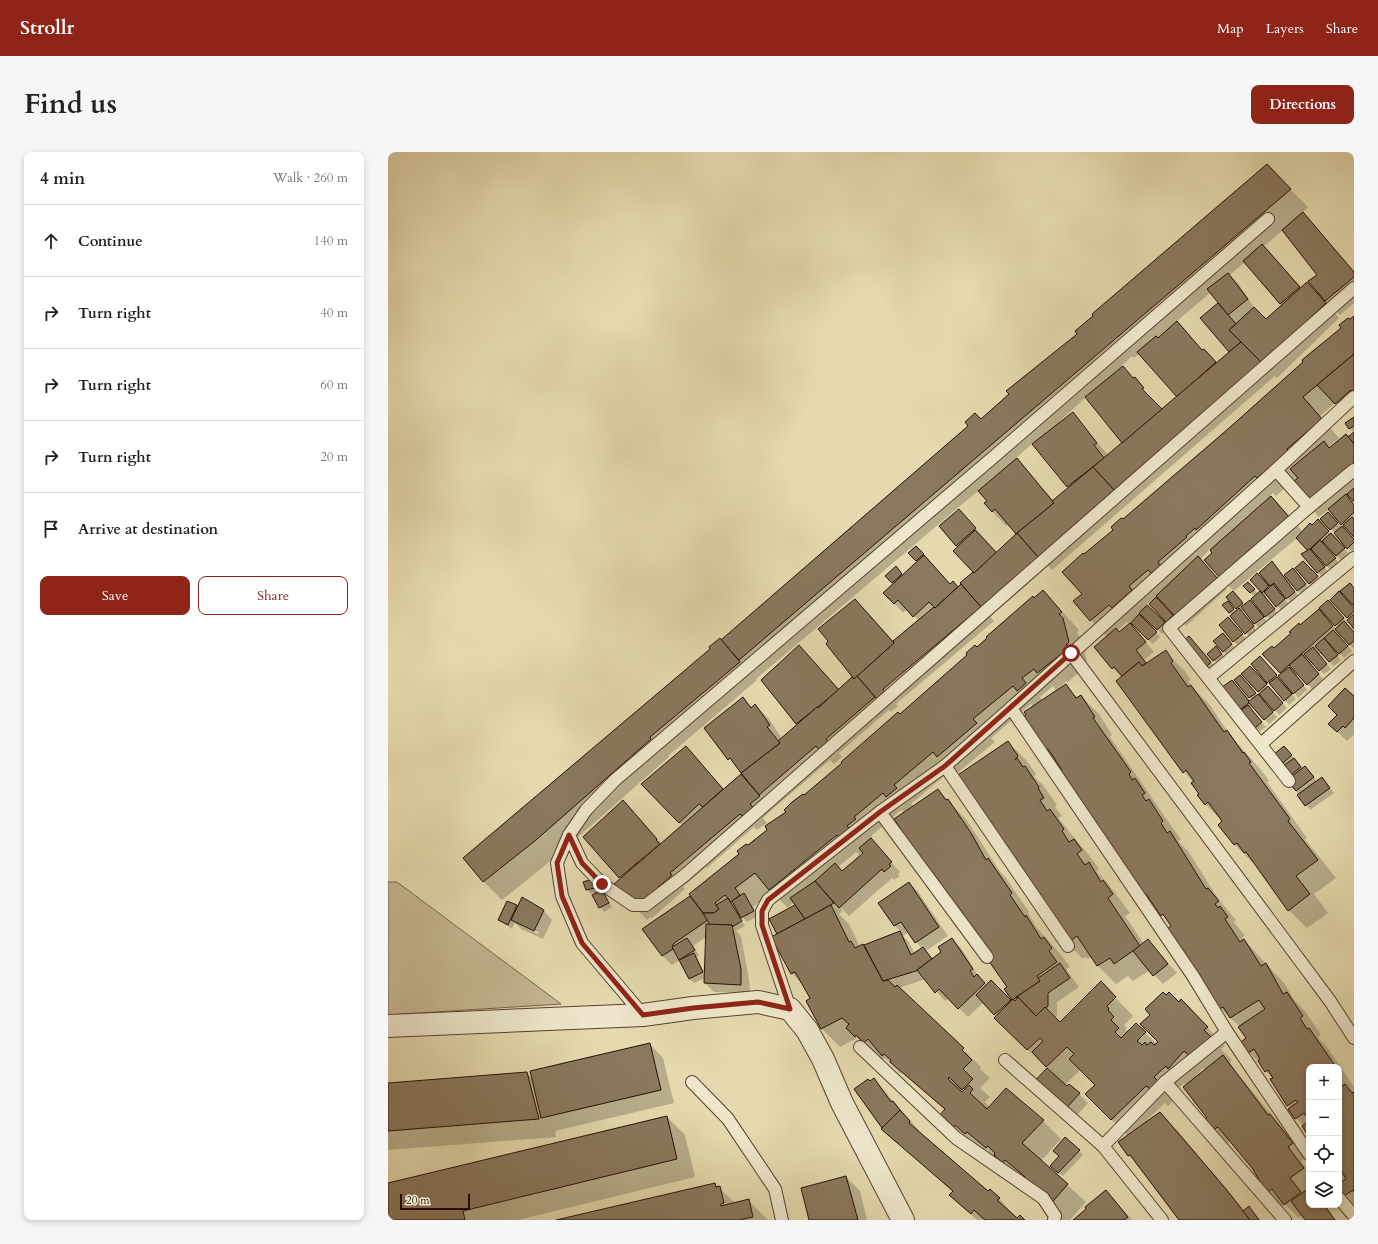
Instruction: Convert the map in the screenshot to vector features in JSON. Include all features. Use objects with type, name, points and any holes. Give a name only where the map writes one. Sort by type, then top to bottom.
[{"type":"street","points":[[388,1026],[643,1015],[693,1008],[758,1002],[790,1009],[807,1030],[813,1041],[842,1103],[903,1220]]},
{"type":"lane","points":[[643,1015],[582,943],[562,896],[557,863],[569,835],[586,810],[615,780],[1003,449],[1268,219]]},
{"type":"lane","points":[[569,835],[582,863],[602,884],[633,905],[646,905],[691,870],[1354,288]]},
{"type":"lane","points":[[790,1009],[762,925],[762,911],[768,900],[880,812],[945,766],[1276,470],[1354,397]]},
{"type":"lane","points":[[1276,470],[1309,507]]},
{"type":"lane","points":[[1289,781],[1170,628],[1309,507],[1354,470]]},
{"type":"lane","points":[[1209,677],[1354,558]]},
{"type":"lane","points":[[1071,653],[1330,1000],[1354,1038]]},
{"type":"lane","points":[[1261,744],[1354,661]]},
{"type":"lane","points":[[1011,708],[1193,976],[1227,1032],[1306,1150]]},
{"type":"lane","points":[[945,766],[1068,946]]},
{"type":"lane","points":[[880,812],[987,957]]},
{"type":"lane","points":[[1103,1146],[1165,1082],[1227,1032]]},
{"type":"lane","points":[[860,1047],[956,1138],[1043,1198],[1055,1216],[1054,1220]]},
{"type":"lane","points":[[1005,1060],[1103,1146],[1162,1220]]},
{"type":"lane","points":[[692,1082],[728,1119],[775,1189],[782,1220]]},
{"type":"lane","points":[[1165,1082],[1285,1220]]},
{"type":"lane","points":[[1342,1202],[1354,1216]]},
{"type":"shaded area","points":[[388,882],[397,882],[561,1004],[388,1015]]},
{"type":"building","points":[[1267,164],[1291,189],[739,660],[721,640],[968,426],[965,422],[975,413],[981,419],[1009,394],[1006,391],[1077,334],[1075,331],[1093,316],[1092,314]]},
{"type":"building","points":[[1303,212],[1354,272],[1354,277],[1325,301],[1308,281],[1317,275],[1282,230]]},
{"type":"building","points":[[1262,244],[1300,287],[1280,304],[1243,261]]},
{"type":"building","points":[[1228,273],[1248,299],[1228,315],[1207,289]]},
{"type":"building","points":[[1307,282],[1326,303],[1262,364],[1229,330],[1254,307],[1266,319]]},
{"type":"building","points":[[1218,303],[1236,324],[1229,330],[1241,342],[1229,352],[1200,318]]},
{"type":"building","points":[[1354,316],[1354,354],[1303,397],[1322,419],[1287,449],[1289,451],[1257,478],[1255,476],[1196,530],[1195,528],[1186,536],[1187,537],[1158,562],[1161,566],[1152,574],[1148,570],[1129,586],[1132,590],[1112,608],[1109,605],[1090,621],[1073,601],[1082,594],[1062,572],[1083,553],[1084,554],[1113,530],[1111,527],[1121,518],[1123,519],[1228,429],[1303,362],[1302,360],[1341,328],[1339,325],[1348,318],[1350,319]]},
{"type":"building","points":[[1177,321],[1202,350],[1204,349],[1216,362],[1177,397],[1137,352],[1156,336],[1158,338]]},
{"type":"building","points":[[1241,342],[1261,362],[1114,490],[1093,467]]},
{"type":"building","points":[[1354,354],[1354,390],[1351,390],[1335,404],[1317,385]]},
{"type":"building","points":[[1123,366],[1133,378],[1135,377],[1144,388],[1142,389],[1162,409],[1122,443],[1085,397]]},
{"type":"building","points":[[1073,412],[1097,443],[1094,445],[1104,458],[1067,487],[1032,444]]},
{"type":"building","points":[[1354,417],[1354,426],[1349,429],[1345,423]]},
{"type":"building","points":[[1354,432],[1354,444],[1348,437]]},
{"type":"building","points":[[1346,434],[1354,444],[1354,464],[1305,504],[1289,485],[1298,478],[1290,469],[1324,441],[1329,448]]},
{"type":"building","points":[[1017,458],[1054,503],[1016,534],[995,509],[992,512],[984,503],[987,501],[978,491]]},
{"type":"building","points":[[1093,467],[1114,490],[1038,557],[1017,533],[1054,503],[1052,501]]},
{"type":"building","points":[[1354,488],[1354,502],[1347,494]]},
{"type":"building","points":[[1346,494],[1354,505],[1354,512],[1341,525],[1328,509]]},
{"type":"building","points":[[1271,496],[1290,518],[1220,578],[1204,560],[1212,553],[1210,550]]},
{"type":"building","points":[[959,509],[976,528],[956,546],[939,526]]},
{"type":"building","points":[[1328,512],[1338,523],[1330,530],[1320,519]]},
{"type":"building","points":[[1352,517],[1354,519],[1354,537],[1343,525]]},
{"type":"building","points":[[1318,519],[1329,531],[1308,551],[1296,538],[1310,523],[1312,525]]},
{"type":"building","points":[[1342,526],[1354,539],[1354,542],[1347,549],[1334,533]]},
{"type":"building","points":[[975,530],[997,553],[974,573],[953,551]]},
{"type":"building","points":[[1017,533],[1038,557],[981,607],[960,583],[973,572],[974,573]]},
{"type":"building","points":[[1331,533],[1345,548],[1336,556],[1322,541]]},
{"type":"building","points":[[1320,540],[1336,558],[1326,566],[1311,549]]},
{"type":"building","points":[[916,546],[924,554],[916,561],[908,553]]},
{"type":"building","points":[[1310,549],[1325,567],[1317,573],[1301,554]]},
{"type":"building","points":[[924,555],[950,584],[953,581],[958,587],[935,608],[929,602],[913,617],[898,600],[894,604],[883,593]]},
{"type":"building","points":[[1198,556],[1218,579],[1176,617],[1156,596]]},
{"type":"building","points":[[1272,561],[1295,592],[1286,599],[1274,583],[1270,586],[1259,573]]},
{"type":"building","points":[[1303,561],[1318,576],[1309,584],[1295,568]]},
{"type":"building","points":[[896,566],[902,574],[892,583],[885,576]]},
{"type":"building","points":[[1293,568],[1306,584],[1297,591],[1284,575]]},
{"type":"building","points":[[1257,573],[1269,586],[1262,593],[1250,580]]},
{"type":"building","points":[[1248,582],[1255,589],[1250,593],[1243,586]]},
{"type":"building","points":[[1350,583],[1354,588],[1354,606],[1340,591]]},
{"type":"building","points":[[961,584],[981,607],[883,689],[885,692],[877,699],[857,676],[894,643],[893,641],[934,607],[935,608]]},
{"type":"building","points":[[1273,584],[1285,599],[1276,607],[1264,592]]},
{"type":"building","points":[[1043,590],[1062,612],[1059,614],[1063,618],[1069,642],[1066,645],[1069,648],[1037,673],[1034,669],[1022,678],[1026,683],[1017,691],[1013,686],[973,719],[977,723],[937,757],[933,752],[894,785],[897,788],[886,797],[883,793],[854,817],[856,819],[847,826],[850,829],[840,838],[837,835],[769,890],[755,873],[735,888],[740,895],[731,902],[725,895],[715,903],[719,909],[714,913],[703,913],[689,894],[739,854],[737,851],[746,844],[748,845],[767,830],[765,826],[786,812],[784,810],[792,802],[803,794],[804,795],[842,763],[841,762],[898,712],[900,714],[967,655],[966,653],[975,645],[977,647],[987,638],[986,637],[1033,596],[1034,598]]},
{"type":"building","points":[[1233,591],[1243,603],[1236,609],[1226,597]]},
{"type":"building","points":[[1260,591],[1275,609],[1265,617],[1251,599]]},
{"type":"building","points":[[1339,591],[1354,608],[1354,611],[1347,618],[1330,600]]},
{"type":"building","points":[[1156,597],[1173,615],[1166,622],[1149,604]]},
{"type":"building","points":[[855,599],[894,643],[854,679],[826,644],[828,641],[818,629]]},
{"type":"building","points":[[1250,600],[1264,617],[1254,624],[1241,607]]},
{"type":"building","points":[[1328,600],[1344,618],[1335,626],[1319,608]]},
{"type":"building","points":[[1228,601],[1234,609],[1229,613],[1222,605]]},
{"type":"building","points":[[1147,605],[1165,622],[1157,630],[1139,613]]},
{"type":"building","points":[[1239,608],[1254,626],[1245,634],[1230,616]]},
{"type":"building","points":[[1319,609],[1333,626],[1280,673],[1262,654],[1272,646],[1274,648],[1291,633],[1289,632],[1299,623],[1300,625]]},
{"type":"building","points":[[1139,614],[1157,632],[1148,640],[1131,623]]},
{"type":"building","points":[[1354,614],[1354,629],[1347,620]]},
{"type":"building","points":[[1228,617],[1243,634],[1233,642],[1219,625]]},
{"type":"building","points":[[1344,621],[1354,632],[1354,641],[1349,645],[1335,629]]},
{"type":"building","points":[[1130,623],[1146,642],[1136,650],[1146,663],[1142,666],[1139,662],[1122,676],[1114,667],[1112,669],[1094,647],[1116,628],[1119,632]]},
{"type":"building","points":[[1333,630],[1348,646],[1339,654],[1324,638]]},
{"type":"building","points":[[1223,633],[1232,644],[1223,652],[1213,641]]},
{"type":"building","points":[[1189,636],[1211,662],[1204,669],[1181,643]]},
{"type":"building","points":[[720,638],[740,662],[650,737],[651,739],[536,840],[483,882],[463,858],[710,649],[709,647]]},
{"type":"building","points":[[1324,638],[1338,655],[1329,662],[1315,646]]},
{"type":"building","points":[[799,645],[839,690],[796,724],[761,680]]},
{"type":"building","points":[[1216,646],[1222,654],[1213,661],[1207,654]]},
{"type":"building","points":[[1313,647],[1327,664],[1319,671],[1304,654]]},
{"type":"building","points":[[1166,650],[1173,661],[1171,663],[1188,687],[1191,685],[1224,732],[1227,730],[1243,753],[1244,752],[1251,762],[1249,763],[1290,819],[1288,821],[1318,860],[1296,876],[1310,894],[1288,911],[1246,852],[1244,853],[1237,843],[1234,845],[1218,825],[1222,821],[1208,802],[1205,805],[1197,795],[1199,794],[1191,783],[1194,781],[1186,770],[1183,773],[1116,681],[1139,662],[1142,666]]},
{"type":"building","points":[[1302,654],[1319,674],[1307,685],[1289,665]]},
{"type":"building","points":[[1260,656],[1277,675],[1267,683],[1251,664]]},
{"type":"building","points":[[1250,666],[1267,684],[1258,692],[1241,674]]},
{"type":"building","points":[[1289,667],[1304,685],[1293,694],[1278,676]]},
{"type":"building","points":[[1240,675],[1256,693],[1249,698],[1234,680]]},
{"type":"building","points":[[857,676],[875,697],[826,739],[829,743],[820,751],[816,746],[759,795],[741,773],[780,743],[778,741],[817,707],[818,708],[852,677],[854,679]]},
{"type":"building","points":[[1277,677],[1292,694],[1284,701],[1269,683]]},
{"type":"building","points":[[1232,680],[1250,702],[1236,713],[1218,690]]},
{"type":"building","points":[[1066,684],[1076,698],[1081,695],[1095,717],[1093,718],[1131,772],[1129,774],[1132,780],[1135,778],[1145,793],[1142,795],[1146,801],[1149,799],[1163,821],[1161,823],[1167,833],[1170,831],[1206,889],[1208,888],[1219,901],[1215,904],[1218,908],[1220,906],[1228,917],[1225,919],[1240,942],[1244,939],[1261,966],[1266,963],[1283,994],[1287,992],[1303,1016],[1300,1018],[1307,1029],[1309,1028],[1334,1064],[1306,1064],[1306,1116],[1304,1113],[1295,1119],[1288,1109],[1298,1102],[1296,1100],[1287,1106],[1270,1079],[1273,1078],[1268,1070],[1265,1072],[1258,1061],[1260,1059],[1254,1049],[1248,1053],[1241,1042],[1246,1038],[1238,1027],[1265,1009],[1259,1000],[1230,1018],[1223,1007],[1219,1009],[1167,929],[1171,926],[1163,914],[1161,916],[1146,894],[1144,896],[1075,791],[1072,793],[1056,774],[1062,770],[1048,749],[1044,751],[1022,718],[1026,715],[1024,712]]},
{"type":"building","points":[[1268,686],[1283,703],[1274,711],[1259,694]]},
{"type":"building","points":[[1345,688],[1354,696],[1354,718],[1345,728],[1343,726],[1337,732],[1328,724],[1337,715],[1328,706]]},
{"type":"building","points":[[1258,694],[1273,712],[1264,720],[1248,702]]},
{"type":"building","points":[[743,697],[751,708],[755,704],[770,725],[767,727],[780,743],[741,773],[730,758],[728,760],[704,728]]},
{"type":"building","points":[[1248,705],[1262,722],[1254,729],[1240,711]]},
{"type":"building","points":[[1008,741],[1018,756],[1015,760],[1017,758],[1023,767],[1025,766],[1039,787],[1038,788],[1044,798],[1040,800],[1047,811],[1050,809],[1064,829],[1062,831],[1069,842],[1074,839],[1082,850],[1077,854],[1085,865],[1089,862],[1101,882],[1103,880],[1113,894],[1108,898],[1140,946],[1114,964],[1110,958],[1097,966],[1077,936],[1069,942],[955,777]]},
{"type":"building","points":[[686,746],[723,789],[703,807],[699,804],[679,823],[641,784]]},
{"type":"building","points":[[1284,746],[1292,755],[1275,770],[1267,760]]},
{"type":"building","points":[[1294,758],[1301,767],[1286,779],[1278,770]]},
{"type":"building","points":[[1305,766],[1314,777],[1296,791],[1287,780]]},
{"type":"building","points":[[741,774],[760,796],[750,804],[754,808],[743,817],[740,814],[670,873],[672,875],[638,905],[633,906],[614,884]]},
{"type":"building","points":[[1322,777],[1330,788],[1305,806],[1297,795]]},
{"type":"building","points":[[938,789],[946,800],[948,799],[971,833],[986,860],[988,858],[1012,893],[1010,895],[1025,917],[1026,915],[1041,939],[1044,937],[1052,948],[1049,951],[1057,962],[1037,976],[1040,981],[1012,1000],[1004,989],[1007,987],[898,831],[901,829],[894,819]]},
{"type":"building","points":[[623,800],[660,844],[619,878],[583,837]]},
{"type":"building","points":[[871,838],[892,862],[889,864],[891,866],[884,872],[882,869],[839,908],[815,881],[835,863],[842,871],[863,853],[859,848]]},
{"type":"building","points":[[592,879],[595,888],[586,890],[583,882]]},
{"type":"building","points":[[815,881],[834,903],[805,919],[790,898]]},
{"type":"building","points":[[909,882],[939,927],[915,943],[901,922],[894,926],[878,903]]},
{"type":"building","points":[[602,890],[609,903],[599,908],[592,895]]},
{"type":"building","points":[[744,893],[754,911],[741,918],[732,901]]},
{"type":"building","points":[[690,896],[708,920],[673,944],[673,949],[662,956],[642,929]]},
{"type":"building","points":[[522,897],[544,910],[534,931],[511,920]]},
{"type":"building","points":[[728,898],[742,921],[732,927],[732,925],[710,925],[703,913],[714,913],[719,909],[716,905]]},
{"type":"building","points":[[507,901],[517,905],[508,925],[498,920]]},
{"type":"building","points":[[795,905],[805,919],[777,934],[769,919]]},
{"type":"building","points":[[831,905],[849,942],[851,941],[855,948],[863,944],[883,981],[888,980],[895,987],[897,985],[964,1048],[962,1050],[972,1060],[963,1069],[973,1079],[962,1090],[949,1077],[948,1079],[962,1092],[969,1085],[973,1089],[970,1093],[987,1109],[1006,1088],[1044,1120],[1022,1143],[1068,1184],[1047,1208],[1024,1176],[1005,1160],[1003,1163],[994,1155],[995,1153],[988,1146],[986,1148],[967,1132],[965,1134],[955,1125],[953,1128],[939,1116],[945,1109],[890,1062],[891,1060],[884,1054],[882,1056],[868,1039],[864,1043],[856,1035],[855,1037],[846,1028],[849,1024],[842,1018],[821,1029],[806,1001],[810,998],[795,972],[791,974],[771,937]]},
{"type":"building","points":[[706,924],[732,925],[741,969],[741,985],[704,983]]},
{"type":"building","points":[[900,931],[911,955],[923,947],[932,959],[916,971],[883,981],[864,945]]},
{"type":"building","points":[[687,938],[695,950],[679,960],[672,947]]},
{"type":"building","points":[[952,938],[973,969],[970,971],[974,977],[977,974],[985,983],[958,1009],[939,989],[935,993],[917,970],[941,952],[938,947]]},
{"type":"building","points":[[1148,939],[1168,964],[1153,976],[1133,951]]},
{"type":"building","points":[[694,953],[703,972],[689,979],[679,960]]},
{"type":"building","points":[[1060,963],[1070,978],[1048,993],[1048,1006],[1036,1016],[1018,997],[1015,998],[1040,981],[1038,978]]},
{"type":"building","points":[[991,980],[1011,1000],[994,1015],[976,995]]},
{"type":"building","points":[[1101,981],[1116,997],[1107,1006],[1109,1009],[1108,1010],[1114,1017],[1111,1020],[1119,1028],[1115,1032],[1121,1038],[1136,1023],[1146,1032],[1137,1041],[1142,1045],[1145,1042],[1147,1045],[1151,1042],[1154,1045],[1158,1042],[1140,1024],[1150,1015],[1145,1009],[1163,992],[1166,995],[1169,992],[1179,1002],[1181,999],[1208,1027],[1204,1030],[1215,1041],[1195,1061],[1184,1051],[1168,1069],[1166,1066],[1154,1077],[1158,1081],[1150,1089],[1146,1086],[1111,1120],[1085,1094],[1095,1085],[1069,1059],[1074,1054],[1067,1047],[1046,1067],[1032,1052],[1043,1041],[1040,1038],[1027,1050],[994,1018],[1013,999],[1015,1001],[1018,997],[1036,1016],[1045,1007],[1060,1022]]},
{"type":"building","points":[[650,1043],[661,1090],[541,1118],[530,1071]]},
{"type":"building","points":[[1223,1055],[1268,1115],[1270,1114],[1293,1143],[1288,1147],[1304,1168],[1290,1178],[1301,1192],[1284,1205],[1272,1189],[1267,1193],[1252,1168],[1218,1127],[1211,1131],[1203,1121],[1207,1118],[1183,1087]]},
{"type":"building","points":[[1047,1068],[1067,1086],[1069,1084],[1080,1093],[1060,1115],[1030,1086]]},
{"type":"building","points":[[527,1072],[539,1119],[388,1131],[388,1083]]},
{"type":"building","points":[[874,1078],[891,1102],[893,1101],[900,1110],[882,1128],[854,1089],[868,1079],[870,1081]]},
{"type":"building","points":[[1345,1084],[1352,1093],[1354,1092],[1354,1192],[1353,1190],[1344,1196],[1342,1192],[1342,1181],[1346,1179],[1342,1172],[1342,1086]]},
{"type":"building","points":[[900,1110],[910,1121],[909,1123],[988,1191],[990,1189],[1000,1198],[997,1200],[1017,1218],[1020,1215],[1025,1220],[985,1220],[974,1210],[971,1214],[949,1195],[953,1191],[881,1129]]},
{"type":"building","points":[[1160,1112],[1226,1189],[1250,1220],[1179,1220],[1130,1155],[1128,1156],[1118,1142]]},
{"type":"building","points":[[667,1116],[677,1159],[463,1211],[465,1220],[388,1220],[388,1183]]},
{"type":"building","points":[[1306,1123],[1306,1132],[1302,1126]]},
{"type":"building","points":[[1065,1137],[1080,1150],[1058,1173],[1050,1166],[1059,1156],[1053,1151]]},
{"type":"building","points":[[846,1176],[858,1220],[809,1220],[801,1188]]},
{"type":"building","points":[[715,1183],[716,1187],[720,1186],[724,1203],[721,1204],[721,1206],[749,1199],[753,1217],[739,1220],[556,1220]]},
{"type":"building","points":[[1106,1190],[1128,1217],[1124,1220],[1073,1220],[1086,1209],[1085,1207]]},
{"type":"building","points":[[1306,1190],[1306,1208],[1326,1208],[1335,1220],[1305,1220],[1291,1201]]},
{"type":"building","points":[[1249,1206],[1259,1220],[1250,1220],[1243,1211]]},
{"type":"route","points":[[602,884],[582,863],[569,835],[557,863],[562,896],[582,943],[643,1015],[725,1004],[758,1002],[790,1009],[762,925],[762,911],[768,900],[880,812],[945,766],[1071,653]]}]
